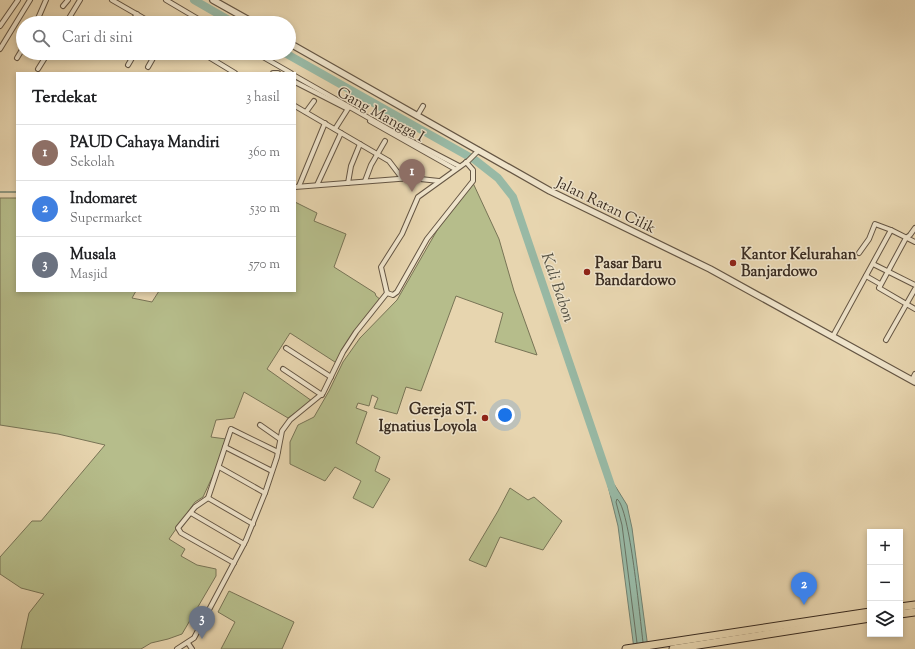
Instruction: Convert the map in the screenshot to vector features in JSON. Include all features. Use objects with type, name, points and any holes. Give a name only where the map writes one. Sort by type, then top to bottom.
[{"type":"highway","points":[[903,607],[915,605]]},
{"type":"highway","points":[[627,649],[867,612]]},
{"type":"highway","points":[[903,614],[915,612]]},
{"type":"highway","points":[[673,649],[867,618]]},
{"type":"street","points":[[0,26],[18,0]]},
{"type":"street","points":[[20,16],[30,0]]},
{"type":"street","points":[[39,16],[46,0]]},
{"type":"street","points":[[63,6],[68,0]]},
{"type":"street","points":[[70,16],[80,0]]},
{"type":"street","points":[[112,0],[140,16]]},
{"type":"street","points":[[166,0],[193,16]]},
{"type":"street","points":[[213,0],[242,16]]},
{"type":"street","points":[[0,48],[16,22]]},
{"type":"street","name":"Jalan Ratan Cilik","points":[[296,47],[417,115],[478,152],[556,194],[704,267],[913,381]]},
{"type":"street","points":[[38,69],[44,60]]},
{"type":"street","points":[[128,65],[131,60]]},
{"type":"street","points":[[148,67],[152,60]]},
{"type":"street","points":[[214,60],[233,72]]},
{"type":"street","points":[[268,60],[288,72]]},
{"type":"street","points":[[296,77],[349,108],[335,130]]},
{"type":"street","name":"Gang Mangga I","points":[[296,82],[349,108],[457,168]]},
{"type":"street","points":[[306,112],[314,101]]},
{"type":"street","points":[[296,107],[389,161],[402,178]]},
{"type":"street","points":[[417,115],[422,108]]},
{"type":"street","points":[[325,123],[297,186],[402,178],[418,178],[439,182]]},
{"type":"street","points":[[317,185],[341,132]]},
{"type":"street","points":[[365,181],[377,154],[385,141]]},
{"type":"street","points":[[348,183],[360,144]]},
{"type":"street","points":[[387,293],[382,270],[383,262],[402,234],[418,197],[467,162],[478,152]]},
{"type":"street","points":[[387,293],[393,295],[397,292],[427,239],[473,181],[473,170],[467,162]]},
{"type":"street","points":[[859,253],[869,239],[874,225],[878,224],[915,242]]},
{"type":"street","points":[[880,284],[906,238],[915,228]]},
{"type":"street","points":[[833,336],[891,230]]},
{"type":"street","points":[[873,264],[915,285]]},
{"type":"street","points":[[866,276],[880,284],[880,288],[915,308]]},
{"type":"street","points":[[886,340],[915,289]]},
{"type":"street","points":[[178,649],[188,643],[196,634],[244,544],[266,493],[278,452],[282,431],[290,420],[322,395],[356,332],[387,293]]},
{"type":"street","points":[[286,348],[331,377]]},
{"type":"street","points":[[282,369],[322,395]]},
{"type":"street","points":[[913,381],[915,374]]},
{"type":"street","points":[[260,425],[280,438]]},
{"type":"street","points":[[234,563],[178,530],[178,526],[195,507],[208,498],[232,428],[278,452]]},
{"type":"street","points":[[225,447],[272,471]]},
{"type":"street","points":[[219,467],[266,493]]},
{"type":"street","points":[[208,498],[253,524]]},
{"type":"street","points":[[191,513],[244,544]]},
{"type":"street","points":[[188,643],[192,649]]},
{"type":"shaded area","points":[[473,183],[499,239],[514,291],[537,355],[495,342],[503,313],[456,296],[421,391],[406,387],[397,414],[374,408],[378,398],[372,395],[369,406],[358,403],[356,408],[367,412],[356,443],[380,457],[375,471],[390,479],[373,508],[353,498],[361,481],[335,467],[325,481],[290,464],[290,442],[298,425],[314,417],[343,362],[360,338],[397,300],[439,227]]},
{"type":"shaded area","points":[[0,198],[16,198],[16,292],[135,292],[132,298],[152,302],[158,292],[296,292],[296,202],[317,213],[314,221],[346,234],[334,267],[375,293],[381,300],[356,332],[338,364],[290,333],[267,369],[312,401],[288,418],[244,392],[234,418],[216,420],[211,437],[226,439],[222,456],[203,497],[195,502],[169,539],[185,549],[181,556],[197,565],[216,569],[216,576],[182,634],[151,643],[141,649],[21,649],[29,613],[44,594],[21,588],[0,574],[0,557],[32,521],[41,521],[105,445],[58,434],[0,425]]},
{"type":"shaded area","points":[[510,488],[528,500],[534,497],[562,521],[543,550],[500,537],[486,567],[469,560],[498,511]]},
{"type":"shaded area","points":[[229,591],[294,622],[282,649],[221,649],[235,622],[218,612]]},
{"type":"water","points":[[614,484],[627,505],[632,528],[648,648],[634,649],[618,526],[608,486]]},
{"type":"waterway","name":"Kali Babon","points":[[194,0],[222,16]]},
{"type":"waterway","name":"Kali Babon","points":[[296,59],[475,160],[498,178],[513,197],[614,494]]},
{"type":"waterway","points":[[0,192],[16,192]]},
{"type":"place","name":"PAUD Cahaya Mandiri","points":[[412,192]]},
{"type":"place","name":"Kantor Kelurahan Banjardowo","points":[[733,263]]},
{"type":"place","name":"Pasar Baru Bandardowo","points":[[587,272]]},
{"type":"place","name":"Gereja ST. Ignatius Loyola","points":[[485,418]]},
{"type":"place","name":"Indomaret","points":[[804,605]]},
{"type":"place","name":"Musala","points":[[202,639]]}]
